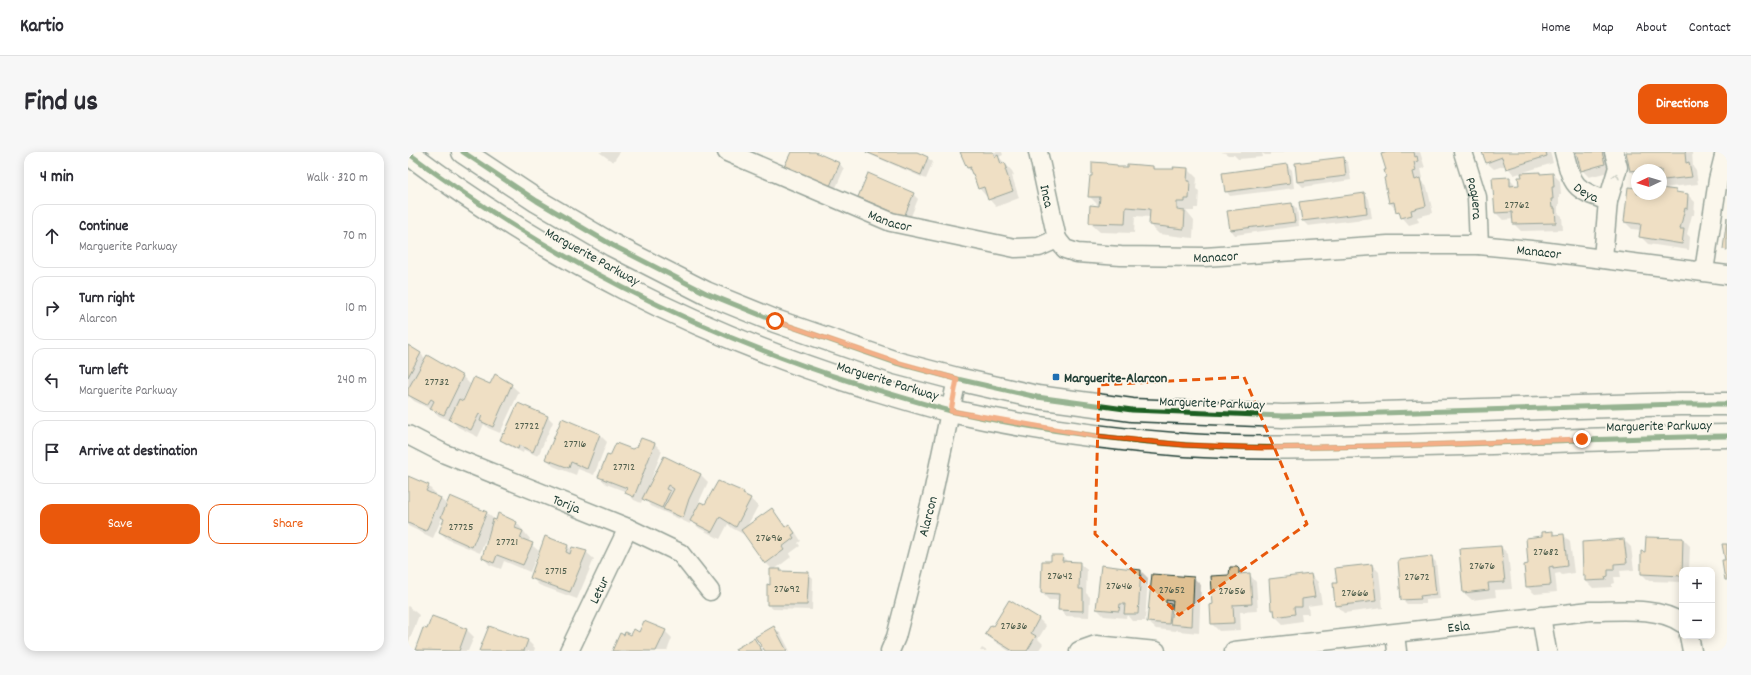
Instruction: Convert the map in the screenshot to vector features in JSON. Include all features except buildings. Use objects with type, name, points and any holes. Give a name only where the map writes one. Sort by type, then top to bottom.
[{"type":"main road","name":"Marguerite Parkway","points":[[463,152],[536,201],[612,245],[706,293],[775,321],[888,360],[957,379],[1037,397],[1132,410],[1200,414],[1283,416],[1680,404],[1727,404]]},
{"type":"main road","name":"Marguerite Parkway","points":[[408,153],[445,181],[576,263],[653,302],[726,336],[802,366],[900,397],[951,411],[1094,436],[1185,445],[1265,448],[1727,436]]},
{"type":"street","name":"Manacor","points":[[727,152],[891,222],[1015,248],[1039,247],[1057,239],[1065,249],[1077,253],[1121,256],[1204,257],[1388,245],[1479,245],[1603,258],[1727,275]]},
{"type":"street","name":"Inca","points":[[1038,152],[1057,239]]},
{"type":"street","name":"Paguera","points":[[1463,152],[1477,197],[1479,245]]},
{"type":"street","name":"Deya","points":[[1564,152],[1574,183],[1585,193],[1608,200]]},
{"type":"street","name":"Deya","points":[[1603,258],[1608,200],[1618,167],[1614,152]]},
{"type":"street","points":[[1704,271],[1718,180],[1725,152]]},
{"type":"street","name":"Alarcon","points":[[890,651],[896,637],[933,493],[957,379]]},
{"type":"street","name":"Torija","points":[[408,435],[445,454],[628,528],[680,554],[710,591]]},
{"type":"street","name":"Letur","points":[[569,651],[628,528]]},
{"type":"street","name":"Esla","points":[[1234,651],[1396,642],[1541,616],[1590,611],[1642,611],[1670,616],[1679,620]]},
{"type":"street","points":[[1541,616],[1547,651]]},
{"type":"street","points":[[1690,639],[1692,651]]},
{"type":"street","points":[[1079,651],[1096,644],[1156,651]]},
{"type":"highlighted area","points":[[1244,377],[1307,524],[1179,615],[1095,534],[1099,385]]},
{"type":"cycle path","points":[[463,152],[537,201],[612,245],[706,293],[775,321],[896,363],[957,379],[1037,397],[1132,410],[1283,416],[1680,404],[1727,404]]},
{"type":"cycle path","points":[[408,153],[459,190],[513,225],[623,288],[739,341],[798,364],[858,384],[951,411],[1009,423],[1097,436],[1156,443],[1234,447],[1379,446],[1727,436]]},
{"type":"place","name":"Marguerite-Alarcon","points":[[1056,377]]},
{"type":"route","points":[[775,321],[896,362],[957,379],[951,411],[995,420],[1094,436],[1185,445],[1265,448],[1421,445],[1582,439]]}]
